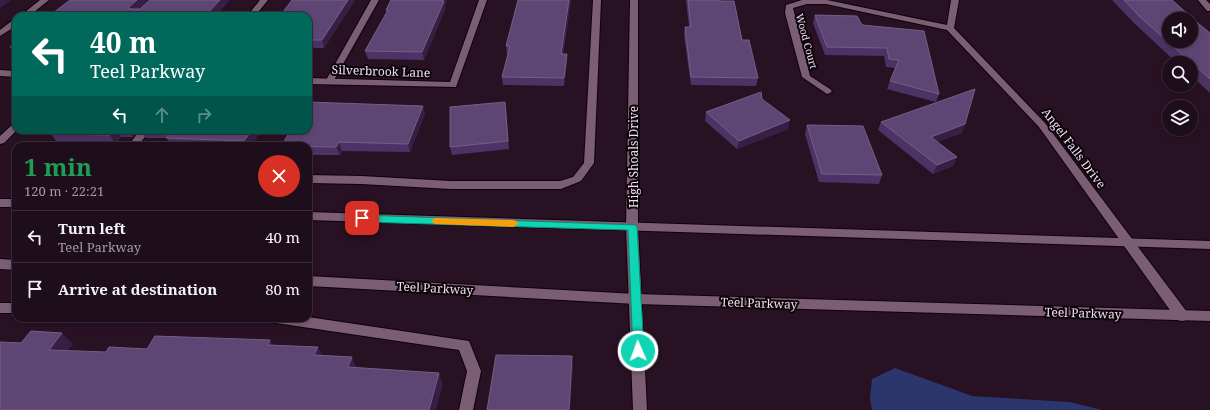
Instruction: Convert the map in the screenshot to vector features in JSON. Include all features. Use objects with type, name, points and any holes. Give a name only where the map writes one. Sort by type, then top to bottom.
[{"type":"street","points":[[29,12],[45,0]]},
{"type":"street","points":[[254,12],[264,0]]},
{"type":"street","points":[[329,82],[375,0]]},
{"type":"street","name":"Silverbrook Lane","points":[[312,81],[454,85],[483,0]]},
{"type":"street","points":[[312,179],[362,180],[451,185],[561,186],[577,179],[589,162],[597,0]]},
{"type":"street","name":"High Shoals Drive","points":[[634,0],[632,227],[640,410]]},
{"type":"street","points":[[950,28],[955,0]]},
{"type":"street","points":[[1202,0],[1210,9]]},
{"type":"street","name":"Wood Court","points":[[827,91],[806,77],[789,13],[790,7],[797,2],[826,2],[950,28]]},
{"type":"street","points":[[0,34],[12,25]]},
{"type":"street","name":"Angel Falls Drive","points":[[950,28],[1042,124],[1182,316]]},
{"type":"street","points":[[0,73],[12,74]]},
{"type":"street","points":[[0,141],[12,130]]},
{"type":"street","points":[[0,202],[12,203]]},
{"type":"street","points":[[312,216],[1210,245]]},
{"type":"street","points":[[0,264],[12,265]]},
{"type":"street","name":"Teel Parkway","points":[[312,281],[636,299],[1210,316]]},
{"type":"street","points":[[0,308],[12,308]]},
{"type":"street","points":[[304,322],[464,345],[474,371],[466,410]]},
{"type":"water","points":[[895,368],[972,396],[1070,402],[1102,410],[872,410],[870,398],[872,379]]},
{"type":"building","points":[[70,0],[137,0],[129,7],[129,9],[140,9],[150,0],[220,0],[209,12],[54,12]]},
{"type":"building","points":[[292,0],[348,0],[322,40],[312,40],[312,12],[283,12]]},
{"type":"building","points":[[391,0],[444,1],[422,52],[365,51],[388,10],[386,10]]},
{"type":"building","points":[[518,0],[569,0],[561,54],[567,54],[564,78],[502,77],[510,46],[506,46]]},
{"type":"building","points":[[688,0],[734,1],[742,40],[749,40],[758,78],[691,77],[685,27],[691,27]]},
{"type":"building","points":[[1124,0],[1172,0],[1186,12],[1162,12],[1162,36]]},
{"type":"building","points":[[815,15],[857,16],[862,25],[924,31],[939,94],[890,81],[899,60],[889,59],[887,48],[827,47]]},
{"type":"building","points":[[1198,23],[1210,33],[1210,79],[1198,68],[1198,56],[1184,56],[1175,48],[1198,48]]},
{"type":"building","points":[[975,89],[965,124],[931,137],[957,157],[937,165],[881,122]]},
{"type":"building","points":[[761,92],[762,99],[790,120],[739,141],[706,112]]},
{"type":"building","points":[[312,102],[423,106],[408,144],[339,142],[336,147],[312,147],[312,142],[284,142],[288,134],[312,134]]},
{"type":"building","points":[[505,102],[508,141],[450,147],[450,107]]},
{"type":"building","points":[[807,125],[863,126],[882,175],[822,174]]},
{"type":"building","points":[[51,134],[111,134],[110,135]]},
{"type":"building","points":[[169,134],[249,134],[244,141],[166,138]]},
{"type":"building","points":[[31,331],[62,333],[49,350],[106,352],[109,347],[147,349],[155,336],[270,340],[268,345],[318,347],[314,355],[352,357],[348,367],[439,373],[429,410],[0,410],[0,342],[21,343]]},
{"type":"building","points":[[496,355],[572,356],[569,410],[487,410]]},
{"type":"slow traffic","points":[[435,221],[514,223]]},
{"type":"route","points":[[362,218],[632,227],[638,351]]}]
